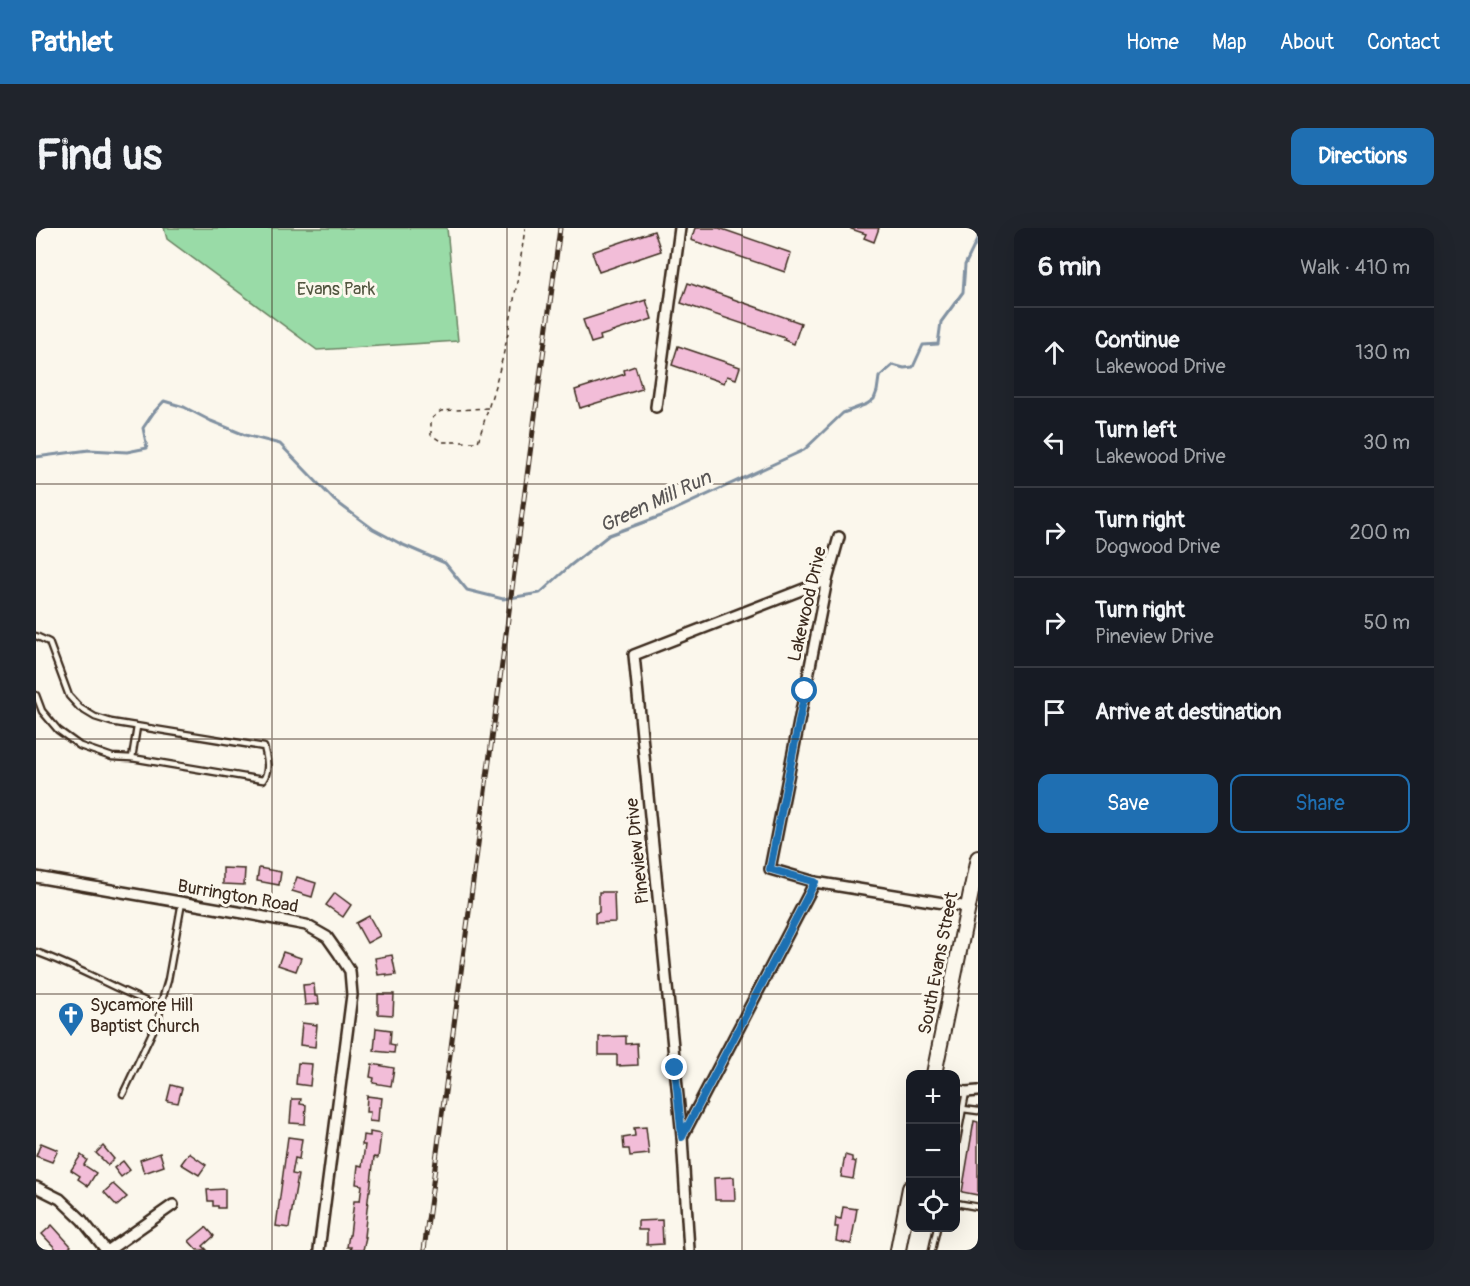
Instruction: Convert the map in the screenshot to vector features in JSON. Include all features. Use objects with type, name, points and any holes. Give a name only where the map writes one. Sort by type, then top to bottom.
[{"type":"main road","name":"South Evans Street","points":[[935,1070],[978,858]]},
{"type":"main road","points":[[897,1250],[906,1211]]},
{"type":"street","points":[[656,407],[680,228]]},
{"type":"street","name":"Lakewood Drive","points":[[839,537],[827,580],[770,869],[815,882],[968,907]]},
{"type":"street","name":"Pineview Drive","points":[[688,1250],[682,1137],[634,655],[827,580]]},
{"type":"street","name":"Burrington Road","points":[[36,878],[306,925],[327,937],[350,971],[352,995],[319,1250]]},
{"type":"street","points":[[682,1137],[815,882]]},
{"type":"street","points":[[960,1091],[978,1091]]},
{"type":"street","points":[[36,1186],[60,1198],[107,1250],[173,1205]]},
{"type":"lane","points":[[36,636],[49,642],[69,696],[80,708],[95,717],[111,722],[264,747],[267,775],[263,780],[132,758],[112,757],[80,746],[57,730],[42,711],[36,694]]},
{"type":"lane","points":[[132,758],[137,727]]},
{"type":"lane","points":[[123,1094],[159,1018],[182,902]]},
{"type":"lane","points":[[36,952],[160,1007]]},
{"type":"lane","points":[[960,1124],[966,1092]]},
{"type":"lane","points":[[963,1108],[978,1111]]},
{"type":"lane","points":[[960,1204],[978,1207]]},
{"type":"lane","points":[[932,1250],[936,1232]]},
{"type":"path","points":[[488,408],[441,411],[431,419],[431,435],[442,442],[478,442],[488,408],[507,339],[525,228]]},
{"type":"green space","name":"Evans Park","points":[[164,228],[447,228],[458,341],[317,350],[167,239]]},
{"type":"building","points":[[695,228],[719,228],[791,253],[785,272],[691,240]]},
{"type":"building","points":[[852,228],[879,228],[874,242],[864,238],[866,234]]},
{"type":"building","points":[[654,231],[661,251],[599,272],[592,252]]},
{"type":"building","points":[[688,283],[801,323],[794,344],[784,340],[785,338],[681,303]]},
{"type":"building","points":[[646,300],[652,319],[600,336],[601,340],[591,343],[583,320]]},
{"type":"building","points":[[678,346],[740,367],[736,379],[727,376],[724,383],[672,365]]},
{"type":"building","points":[[635,366],[642,389],[580,408],[575,390],[625,374],[624,370]]},
{"type":"building","points":[[223,868],[245,869],[244,885],[223,884]]},
{"type":"building","points":[[259,868],[281,872],[279,885],[257,881]]},
{"type":"building","points":[[297,877],[316,883],[312,897],[292,891]]},
{"type":"building","points":[[599,892],[614,892],[615,922],[595,923],[595,913],[599,912]]},
{"type":"building","points":[[335,893],[351,905],[343,917],[326,905]]},
{"type":"building","points":[[369,916],[380,936],[367,943],[356,923]]},
{"type":"building","points":[[283,952],[301,958],[296,971],[278,965]]},
{"type":"building","points":[[392,955],[396,975],[378,975],[375,958]]},
{"type":"building","points":[[314,984],[315,996],[318,996],[319,1004],[305,1005],[303,985]]},
{"type":"building","points":[[378,994],[394,994],[393,1015],[378,1014]]},
{"type":"building","points":[[302,1023],[317,1025],[315,1047],[300,1045]]},
{"type":"building","points":[[376,1028],[391,1030],[390,1044],[395,1045],[394,1053],[374,1051]]},
{"type":"building","points":[[626,1036],[626,1044],[637,1043],[638,1065],[617,1066],[617,1055],[599,1055],[599,1037]]},
{"type":"building","points":[[298,1063],[312,1064],[310,1086],[296,1084]]},
{"type":"building","points":[[372,1064],[394,1068],[391,1086],[373,1083],[374,1078],[370,1077]]},
{"type":"building","points":[[171,1085],[182,1088],[178,1103],[167,1101]]},
{"type":"building","points":[[367,1096],[382,1098],[378,1122],[369,1121],[370,1112],[366,1112]]},
{"type":"building","points":[[292,1099],[301,1099],[300,1104],[306,1105],[305,1124],[290,1123]]},
{"type":"building","points":[[974,1121],[978,1122],[978,1195],[962,1192]]},
{"type":"building","points":[[646,1127],[649,1154],[630,1156],[629,1149],[624,1149],[623,1138],[635,1136],[634,1128]]},
{"type":"building","points":[[370,1132],[381,1134],[378,1158],[374,1157],[369,1191],[364,1237],[366,1237],[363,1250],[350,1250],[351,1247],[347,1247],[354,1201],[360,1201],[362,1185],[356,1184],[358,1165],[362,1166],[365,1145],[362,1145],[363,1135],[370,1136]]},
{"type":"building","points":[[288,1137],[302,1139],[299,1159],[295,1158],[292,1174],[298,1175],[289,1228],[276,1226]]},
{"type":"building","points":[[41,1143],[58,1150],[52,1162],[36,1156]]},
{"type":"building","points":[[103,1146],[114,1159],[108,1165],[96,1153]]},
{"type":"building","points":[[160,1153],[164,1166],[144,1173],[140,1160]]},
{"type":"building","points":[[189,1153],[206,1165],[199,1175],[181,1164]]},
{"type":"building","points":[[81,1155],[87,1160],[84,1165],[96,1173],[88,1186],[71,1170]]},
{"type":"building","points":[[845,1155],[852,1157],[852,1161],[856,1162],[853,1179],[841,1177]]},
{"type":"building","points":[[123,1161],[130,1170],[121,1177],[114,1168]]},
{"type":"building","points":[[734,1177],[735,1200],[715,1200],[714,1178]]},
{"type":"building","points":[[113,1184],[127,1197],[117,1206],[104,1192]]},
{"type":"building","points":[[225,1189],[225,1208],[213,1206],[213,1201],[208,1201],[207,1190]]},
{"type":"building","points":[[843,1207],[857,1209],[851,1244],[836,1241],[838,1227],[835,1227],[836,1218],[841,1219]]},
{"type":"building","points":[[662,1220],[663,1244],[647,1245],[647,1230],[638,1230],[638,1221]]},
{"type":"building","points":[[52,1225],[71,1246],[67,1250],[57,1250],[42,1234]]},
{"type":"building","points":[[206,1227],[214,1236],[203,1246],[207,1250],[197,1250],[189,1241]]},
{"type":"waterway","name":"Green Mill Run","points":[[36,457],[89,450],[127,452],[147,448],[143,428],[164,401],[184,407],[245,435],[280,444],[334,500],[373,529],[445,563],[467,590],[503,599],[540,593],[609,535],[661,516],[804,450],[843,413],[874,399],[879,377],[893,365],[904,368],[913,367],[923,345],[938,344],[941,322],[963,292],[965,265],[978,238]]},
{"type":"railway","points":[[424,1250],[560,228]]},
{"type":"place","name":"Sycamore Hill Baptist Church","points":[[71,1038]]},
{"type":"route","points":[[675,1068],[682,1137],[815,882],[770,869],[805,691]]}]
